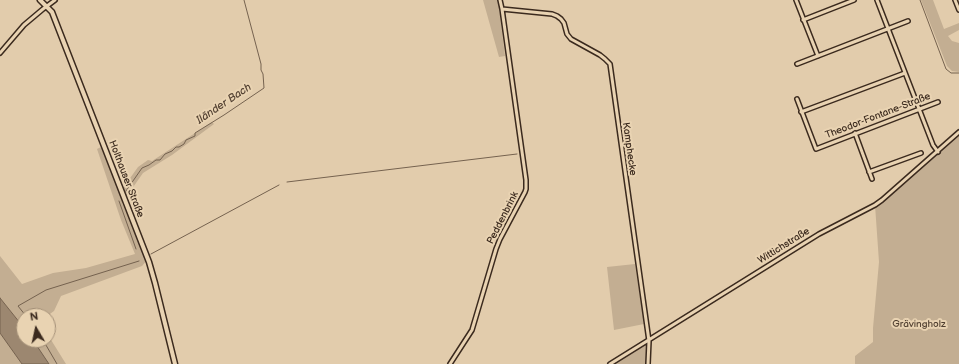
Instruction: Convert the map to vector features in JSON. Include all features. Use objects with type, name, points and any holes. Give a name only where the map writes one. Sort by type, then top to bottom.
[{"type":"street","points":[[40,0],[47,6]]},
{"type":"street","points":[[0,53],[24,25],[55,0]]},
{"type":"street","name":"Peddenbrink","points":[[450,364],[472,330],[496,249],[526,189],[526,180],[500,0]]},
{"type":"street","points":[[796,0],[818,56]]},
{"type":"street","points":[[803,20],[854,0]]},
{"type":"street","points":[[877,0],[933,145],[938,152]]},
{"type":"street","points":[[957,2],[959,10]]},
{"type":"street","name":"Holthauser Straße","points":[[47,6],[52,12],[149,262],[175,364]]},
{"type":"street","name":"Kamphecke","points":[[502,9],[552,14],[557,16],[564,23],[571,39],[600,55],[610,64],[649,341],[648,364]]},
{"type":"street","points":[[797,64],[908,21]]},
{"type":"street","points":[[801,112],[905,73]]},
{"type":"street","name":"Theodor-Fontane-Straße","points":[[797,100],[816,148],[938,102]]},
{"type":"street","name":"Wittichstraße","points":[[610,364],[819,234],[875,205],[938,152],[959,132]]},
{"type":"street","points":[[855,134],[872,180]]},
{"type":"street","points":[[869,172],[921,152]]},
{"type":"green space","points":[[483,0],[497,0],[505,56],[499,57]]},
{"type":"green space","points":[[921,0],[933,0],[944,29],[959,23],[959,30],[948,36],[952,41],[959,43],[959,72],[952,71],[947,66]]},
{"type":"green space","points":[[212,122],[214,124],[172,155],[143,173],[122,203],[148,259],[142,266],[61,296],[55,308],[16,308],[16,318],[0,298],[0,256],[22,284],[53,273],[86,268],[135,254],[121,220],[97,149],[101,147],[119,192],[138,167],[148,160],[152,161]]},
{"type":"green space","name":"Grävingholz","points":[[959,135],[959,364],[855,364],[855,356],[873,342],[879,262],[875,205]]},
{"type":"green space","points":[[635,264],[644,324],[614,330],[607,267]]},
{"type":"green space","points":[[0,333],[18,358],[22,364],[0,364]]},
{"type":"green space","points":[[649,341],[648,364],[610,364]]},
{"type":"green space","points":[[38,348],[56,348],[66,364],[49,364]]},
{"type":"shaded area","points":[[0,298],[16,318],[16,348],[38,348],[49,364],[22,364],[0,333]]},
{"type":"waterway","name":"Iländer Bach","points":[[126,191],[142,168],[156,160],[160,160],[165,154],[172,151],[176,147],[179,147],[184,144],[186,140],[195,136],[195,133],[264,88],[261,64],[244,0]]},
{"type":"waterway","points":[[920,0],[946,69],[951,73],[959,73]]},
{"type":"waterway","points":[[287,182],[517,154]]},
{"type":"waterway","points":[[151,254],[279,185]]},
{"type":"waterway","name":"Iländer Bach","points":[[119,201],[136,249]]},
{"type":"waterway","name":"Iländer Bach","points":[[20,308],[18,306],[46,290],[139,261]]},
{"type":"waterway","name":"Iländer Bach","points":[[48,348],[57,364]]}]
